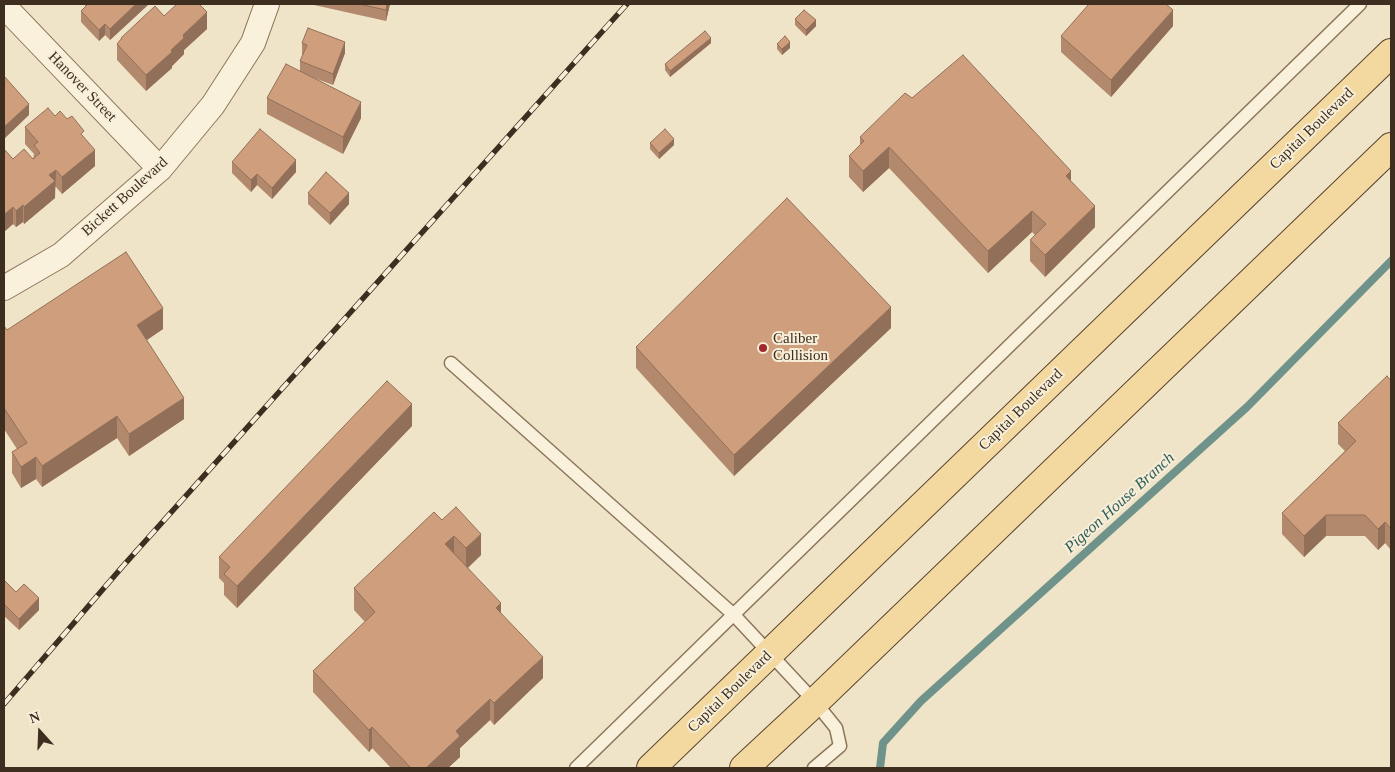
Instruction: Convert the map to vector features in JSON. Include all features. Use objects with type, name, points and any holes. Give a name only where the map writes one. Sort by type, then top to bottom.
[{"type":"main road","name":"Capital Boulevard","points":[[651,768],[1391,52]]},
{"type":"main road","points":[[744,768],[815,702],[1391,147]]},
{"type":"street","name":"Bickett Boulevard","points":[[4,288],[61,255],[160,169],[214,105],[252,43],[267,4]]},
{"type":"street","name":"Hanover Street","points":[[4,6],[160,169]]},
{"type":"lane","points":[[576,768],[1360,4]]},
{"type":"lane","points":[[451,363],[734,615],[815,702],[836,728],[840,746],[814,768]]},
{"type":"building","points":[[86,4],[136,4],[110,29],[105,24],[99,30],[81,11]]},
{"type":"building","points":[[177,4],[199,4],[207,12],[183,35],[184,38],[171,50],[172,52],[146,75],[117,44],[155,6],[164,16]]},
{"type":"building","points":[[359,4],[387,4],[386,10]]},
{"type":"building","points":[[1089,4],[1166,4],[1173,10],[1111,80],[1061,36]]},
{"type":"building","points":[[804,10],[816,20],[806,30],[795,19]]},
{"type":"building","points":[[308,28],[345,42],[333,74],[300,61],[307,45],[302,43]]},
{"type":"building","points":[[705,31],[711,38],[670,71],[665,64]]},
{"type":"building","points":[[785,36],[790,42],[782,49],[777,44]]},
{"type":"building","points":[[963,55],[1071,171],[1066,176],[1095,206],[1045,255],[1030,240],[1046,224],[1032,211],[988,251],[889,147],[863,171],[849,156],[864,141],[860,137],[905,93],[912,98]]},
{"type":"building","points":[[286,64],[361,102],[343,137],[267,98]]},
{"type":"building","points":[[4,76],[29,104],[4,127]]},
{"type":"building","points":[[48,108],[55,116],[60,111],[67,119],[72,116],[84,131],[81,134],[95,150],[62,177],[56,170],[49,175],[55,181],[24,207],[23,205],[16,211],[13,207],[5,214],[4,149],[13,159],[24,149],[33,159],[40,153],[34,145],[38,142],[25,127]]},
{"type":"building","points":[[260,129],[296,160],[272,188],[257,174],[251,180],[232,162]]},
{"type":"building","points":[[665,129],[674,139],[659,153],[650,143]]},
{"type":"building","points":[[326,172],[349,193],[330,213],[308,193]]},
{"type":"building","name":"Caliber Collision","points":[[787,198],[891,307],[734,455],[636,347]]},
{"type":"building","points":[[126,252],[163,308],[137,325],[184,398],[129,434],[117,416],[42,466],[36,457],[21,467],[12,452],[27,443],[4,408],[4,326],[7,330]]},
{"type":"building","points":[[1387,376],[1391,381],[1391,529],[1385,522],[1378,529],[1365,515],[1326,515],[1304,536],[1282,513],[1356,441],[1338,423]]},
{"type":"building","points":[[387,381],[412,404],[237,586],[224,574],[230,567],[219,557]]},
{"type":"building","points":[[456,507],[481,534],[466,548],[454,536],[445,544],[501,603],[496,608],[543,657],[494,703],[490,699],[456,731],[460,736],[426,768],[411,768],[372,727],[369,730],[313,671],[375,612],[354,588],[434,512],[442,520]]},
{"type":"building","points":[[4,580],[16,592],[24,584],[39,598],[19,619],[4,604]]},
{"type":"waterway","name":"Pigeon House Branch","points":[[880,768],[883,743],[921,701],[1247,407],[1391,261]]},
{"type":"railway","points":[[4,704],[123,566],[627,4]]},
{"type":"place","name":"Caliber Collision","points":[[763,348]]}]
